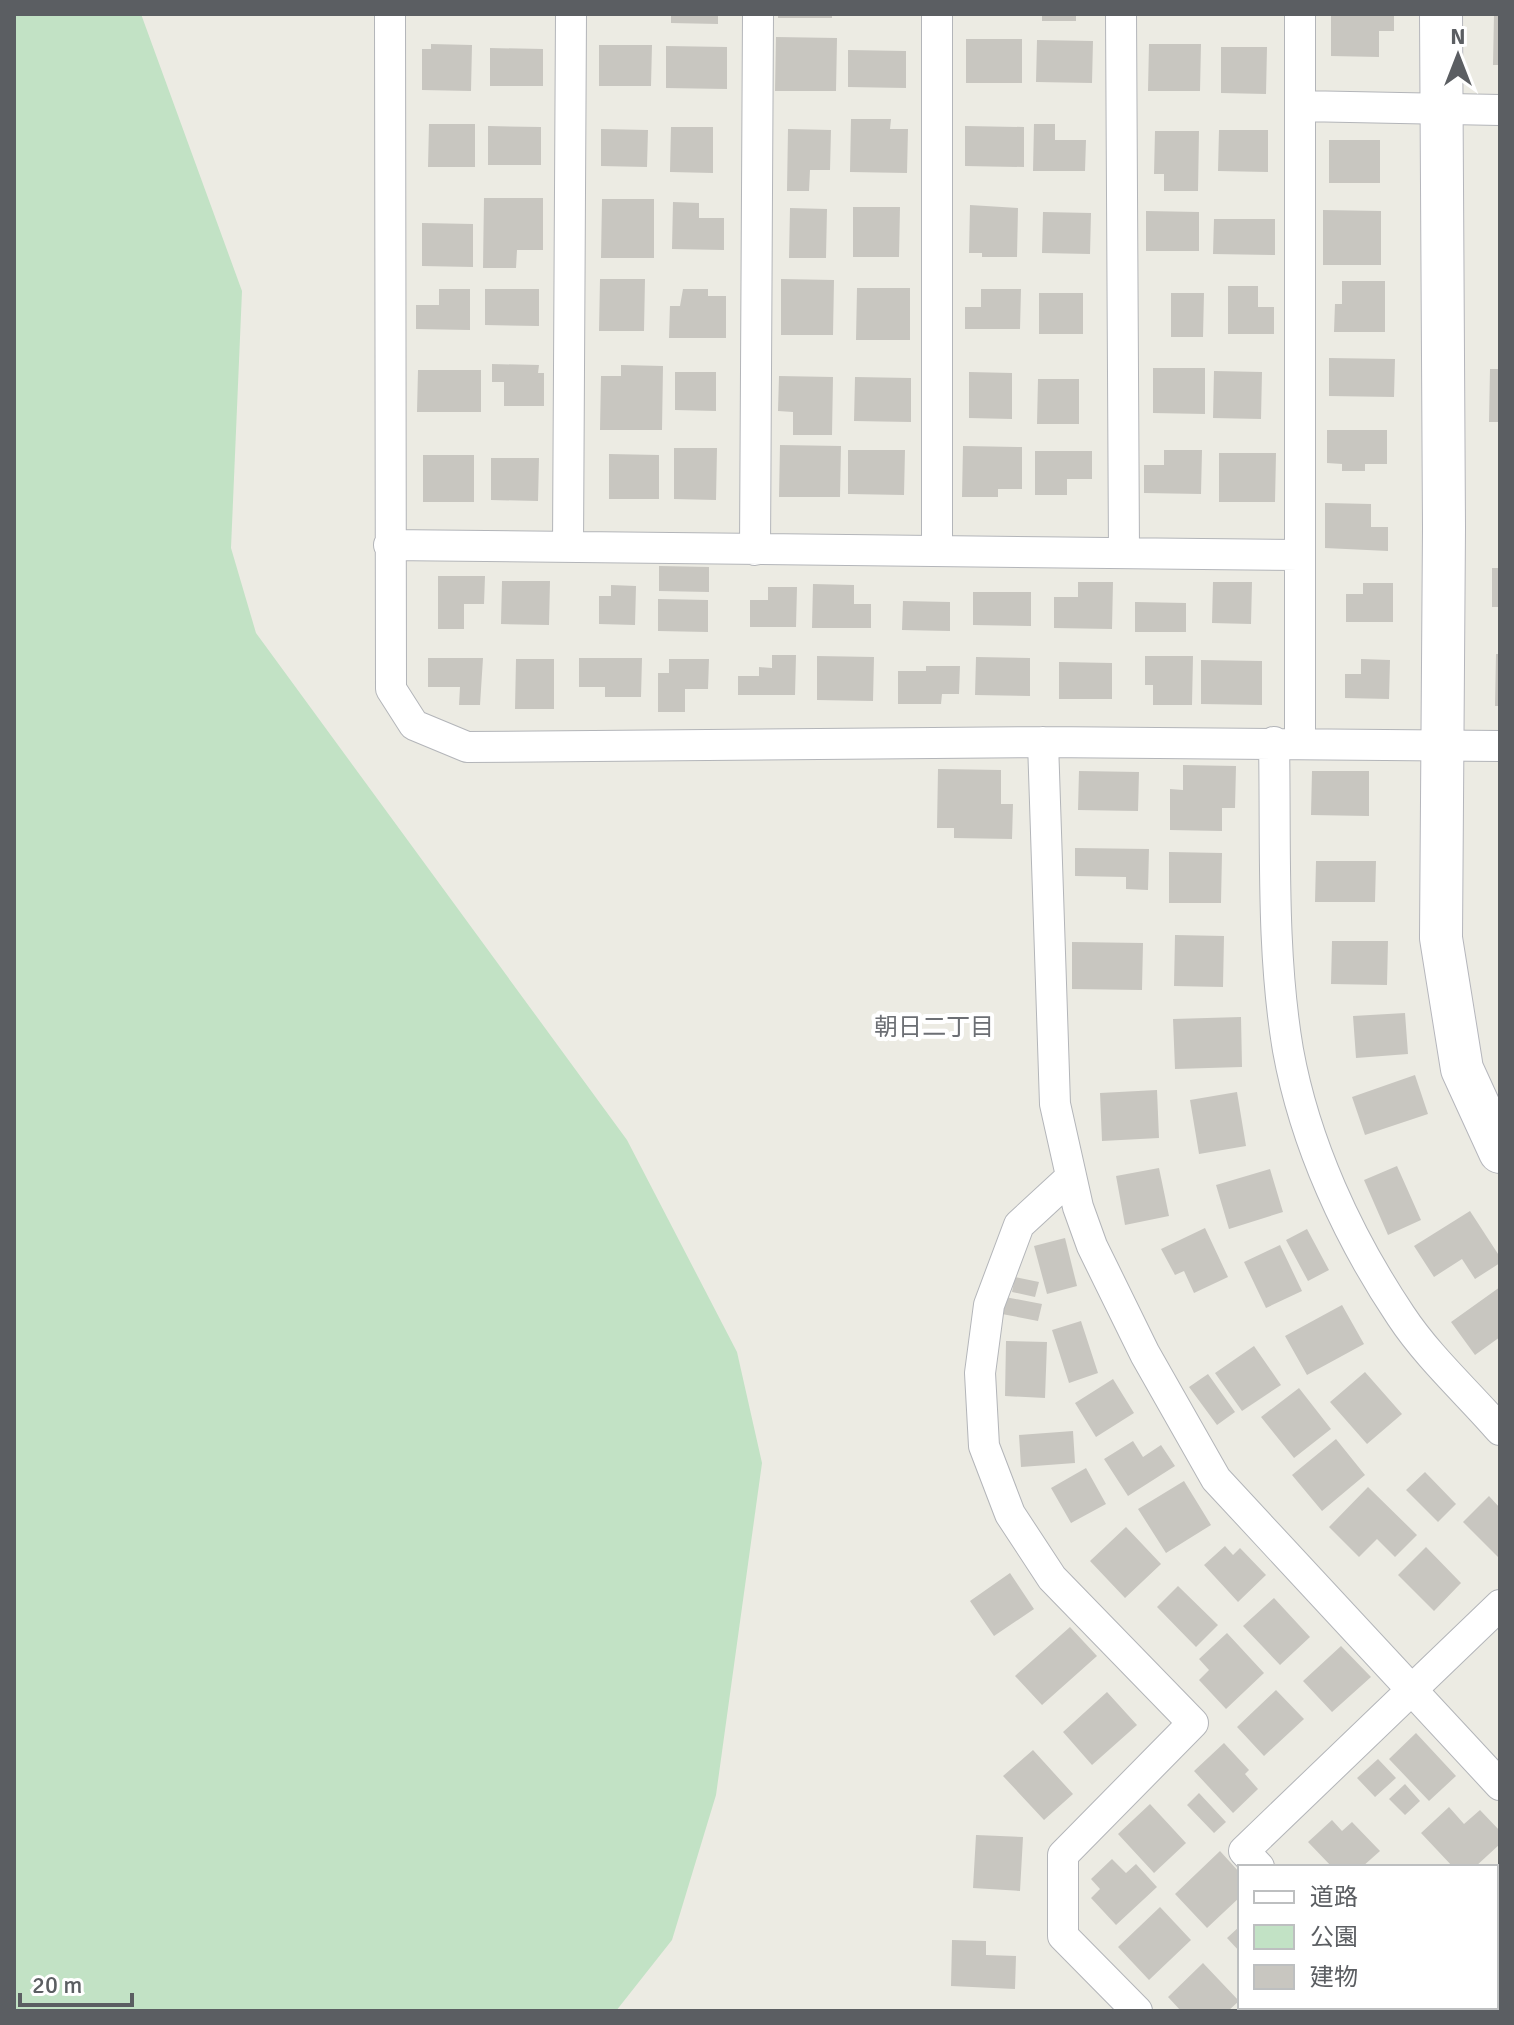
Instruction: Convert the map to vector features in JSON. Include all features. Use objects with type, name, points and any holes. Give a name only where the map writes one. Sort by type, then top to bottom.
[{"type":"street","points":[[390,14],[391,689],[414,725],[467,747],[1043,742],[1500,746]]},
{"type":"street","points":[[568,547],[571,14]]},
{"type":"street","points":[[755,550],[758,14]]},
{"type":"street","points":[[937,14],[937,551]]},
{"type":"street","points":[[1121,14],[1124,553]]},
{"type":"street","points":[[1300,14],[1299,555],[1279,943],[1288,1050],[1310,1136],[1350,1231],[1402,1318],[1500,1430]]},
{"type":"street","points":[[1441,14],[1441,938],[1462,1069],[1500,1152]]},
{"type":"street","points":[[1300,106],[1500,110]]},
{"type":"street","points":[[389,545],[1299,555]]},
{"type":"street","points":[[1043,742],[1055,1104],[1071,1177],[1092,1246],[1145,1354],[1216,1479],[1500,1785]]},
{"type":"street","points":[[1071,1177],[1019,1225],[989,1305],[980,1373],[984,1446],[1010,1514],[1052,1578],[1193,1723],[1063,1855],[1063,1936],[1137,2011]]},
{"type":"street","points":[[1257,1865],[1244,1851],[1500,1605]]},
{"type":"green space","points":[[14,14],[141,14],[242,291],[231,548],[256,633],[627,1140],[737,1352],[762,1463],[716,1795],[672,1940],[616,2011],[14,2011]]},
{"type":"building","points":[[671,14],[718,14],[718,24],[671,23]]},
{"type":"building","points":[[778,14],[832,14],[832,18],[778,18]]},
{"type":"building","points":[[1042,14],[1076,14],[1076,21],[1042,21]]},
{"type":"building","points":[[1331,14],[1394,14],[1394,31],[1379,31],[1379,57],[1331,56]]},
{"type":"building","points":[[1494,14],[1500,14],[1500,65],[1493,65]]},
{"type":"building","points":[[776,37],[837,38],[836,91],[775,91]]},
{"type":"building","points":[[966,39],[1022,39],[1022,83],[966,83]]},
{"type":"building","points":[[1037,40],[1093,41],[1092,83],[1036,82]]},
{"type":"building","points":[[431,44],[472,45],[471,91],[422,90],[422,49],[431,49]]},
{"type":"building","points":[[1149,44],[1201,44],[1200,91],[1148,91]]},
{"type":"building","points":[[599,45],[652,45],[651,86],[599,86]]},
{"type":"building","points":[[666,46],[727,47],[727,89],[666,88]]},
{"type":"building","points":[[1221,47],[1267,47],[1266,94],[1221,93]]},
{"type":"building","points":[[490,48],[543,49],[543,86],[490,86]]},
{"type":"building","points":[[848,50],[906,51],[906,88],[848,87]]},
{"type":"building","points":[[851,119],[891,119],[890,129],[908,129],[907,173],[850,172]]},
{"type":"building","points":[[429,124],[475,124],[475,167],[428,167]]},
{"type":"building","points":[[1034,124],[1055,124],[1055,140],[1086,140],[1085,171],[1033,171]]},
{"type":"building","points":[[488,126],[541,127],[541,165],[488,165]]},
{"type":"building","points":[[965,126],[1024,127],[1024,167],[965,166]]},
{"type":"building","points":[[671,127],[713,127],[713,173],[670,172]]},
{"type":"building","points":[[601,129],[648,130],[647,167],[601,166]]},
{"type":"building","points":[[788,129],[831,130],[830,170],[810,170],[809,191],[787,191]]},
{"type":"building","points":[[1219,130],[1268,130],[1268,172],[1218,171]]},
{"type":"building","points":[[1155,131],[1199,131],[1198,191],[1164,191],[1164,174],[1154,174]]},
{"type":"building","points":[[1329,140],[1380,140],[1380,183],[1329,183]]},
{"type":"building","points":[[484,198],[543,198],[543,250],[517,250],[516,268],[483,268]]},
{"type":"building","points":[[602,199],[654,199],[654,258],[601,258]]},
{"type":"building","points":[[673,202],[699,203],[699,218],[724,218],[724,250],[672,249]]},
{"type":"building","points":[[970,205],[1018,208],[1017,257],[982,257],[982,253],[969,253]]},
{"type":"building","points":[[853,207],[900,207],[899,257],[853,257]]},
{"type":"building","points":[[790,208],[827,209],[826,258],[789,258]]},
{"type":"building","points":[[1323,210],[1381,211],[1381,265],[1323,265]]},
{"type":"building","points":[[1146,211],[1199,212],[1199,251],[1146,251]]},
{"type":"building","points":[[1043,212],[1091,213],[1090,254],[1042,253]]},
{"type":"building","points":[[1214,219],[1275,219],[1275,255],[1213,254]]},
{"type":"building","points":[[422,223],[473,224],[473,267],[422,266]]},
{"type":"building","points":[[600,279],[645,279],[644,331],[599,331]]},
{"type":"building","points":[[781,279],[834,280],[833,335],[781,335]]},
{"type":"building","points":[[1342,281],[1385,281],[1385,332],[1334,332],[1335,304],[1342,304]]},
{"type":"building","points":[[1228,286],[1258,286],[1258,307],[1274,307],[1274,334],[1228,334]]},
{"type":"building","points":[[857,288],[910,288],[910,340],[856,340]]},
{"type":"building","points":[[439,289],[470,289],[470,330],[416,329],[416,305],[439,305]]},
{"type":"building","points":[[485,289],[539,289],[539,326],[485,325]]},
{"type":"building","points":[[683,289],[708,289],[708,296],[726,296],[726,338],[669,338],[670,306],[680,306]]},
{"type":"building","points":[[981,289],[1021,289],[1020,329],[965,329],[965,307],[981,307]]},
{"type":"building","points":[[1039,293],[1083,293],[1083,334],[1039,334]]},
{"type":"building","points":[[1171,293],[1204,293],[1203,337],[1171,337]]},
{"type":"building","points":[[1329,358],[1395,359],[1394,397],[1329,396]]},
{"type":"building","points":[[492,364],[539,365],[538,373],[544,373],[544,406],[504,406],[504,382],[492,382]]},
{"type":"building","points":[[621,365],[663,366],[662,430],[600,430],[601,376],[621,376]]},
{"type":"building","points":[[1153,368],[1205,368],[1205,414],[1153,413]]},
{"type":"building","points":[[1490,369],[1500,369],[1500,422],[1489,422]]},
{"type":"building","points":[[418,370],[481,370],[481,412],[417,412]]},
{"type":"building","points":[[1214,371],[1262,372],[1261,419],[1213,418]]},
{"type":"building","points":[[675,372],[716,372],[716,411],[675,410]]},
{"type":"building","points":[[969,372],[1012,373],[1012,419],[969,418]]},
{"type":"building","points":[[779,376],[833,377],[832,435],[793,435],[793,412],[778,411]]},
{"type":"building","points":[[855,377],[911,378],[911,422],[854,421]]},
{"type":"building","points":[[1038,379],[1079,379],[1079,424],[1037,424]]},
{"type":"building","points":[[1327,430],[1387,430],[1387,464],[1365,464],[1365,471],[1342,471],[1342,464],[1327,463]]},
{"type":"building","points":[[780,445],[841,446],[840,497],[779,497]]},
{"type":"building","points":[[963,446],[1022,447],[1022,489],[998,489],[998,497],[962,497]]},
{"type":"building","points":[[674,448],[717,448],[716,500],[674,499]]},
{"type":"building","points":[[848,450],[905,450],[904,495],[848,494]]},
{"type":"building","points":[[1164,450],[1202,450],[1201,494],[1144,493],[1144,465],[1164,465]]},
{"type":"building","points":[[1035,451],[1092,451],[1092,479],[1067,479],[1067,495],[1035,495]]},
{"type":"building","points":[[1219,453],[1276,453],[1275,502],[1219,502]]},
{"type":"building","points":[[609,454],[659,455],[659,499],[609,499]]},
{"type":"building","points":[[423,455],[474,455],[474,502],[423,502]]},
{"type":"building","points":[[491,458],[539,458],[538,501],[491,500]]},
{"type":"building","points":[[1325,503],[1371,504],[1371,527],[1388,527],[1388,551],[1325,548]]},
{"type":"building","points":[[659,566],[709,567],[709,592],[659,591]]},
{"type":"building","points":[[1492,568],[1500,568],[1500,607],[1492,607]]},
{"type":"building","points":[[438,576],[485,576],[484,604],[464,604],[464,629],[438,629]]},
{"type":"building","points":[[502,581],[550,581],[549,625],[501,624]]},
{"type":"building","points":[[1078,582],[1113,582],[1112,629],[1054,628],[1054,597],[1078,597]]},
{"type":"building","points":[[1213,582],[1252,582],[1251,624],[1212,623]]},
{"type":"building","points":[[1363,583],[1393,583],[1393,622],[1346,622],[1346,594],[1363,594]]},
{"type":"building","points":[[813,584],[854,585],[854,604],[871,604],[871,628],[812,628]]},
{"type":"building","points":[[611,585],[636,586],[635,625],[599,624],[599,596],[611,596]]},
{"type":"building","points":[[768,587],[797,587],[796,627],[750,627],[750,600],[768,600]]},
{"type":"building","points":[[973,592],[1031,592],[1031,626],[973,625]]},
{"type":"building","points":[[658,599],[708,600],[708,632],[658,631]]},
{"type":"building","points":[[903,601],[950,602],[950,631],[902,630]]},
{"type":"building","points":[[1135,602],[1186,603],[1186,632],[1135,632]]},
{"type":"building","points":[[1496,654],[1500,654],[1500,706],[1495,706]]},
{"type":"building","points":[[772,655],[796,655],[795,695],[738,695],[738,676],[759,676],[759,667],[772,668]]},
{"type":"building","points":[[817,656],[874,657],[873,701],[817,700]]},
{"type":"building","points":[[1145,656],[1193,656],[1192,705],[1153,705],[1153,685],[1145,685]]},
{"type":"building","points":[[976,657],[1030,658],[1030,696],[975,695]]},
{"type":"building","points":[[428,658],[483,658],[480,705],[459,705],[460,687],[428,687]]},
{"type":"building","points":[[579,658],[642,658],[641,697],[605,697],[605,687],[579,687]]},
{"type":"building","points":[[516,659],[554,659],[554,709],[515,709]]},
{"type":"building","points":[[669,659],[709,659],[708,689],[685,689],[685,712],[658,712],[658,673],[669,673]]},
{"type":"building","points":[[1361,659],[1390,660],[1389,699],[1345,698],[1345,674],[1361,674]]},
{"type":"building","points":[[1201,660],[1262,661],[1262,705],[1201,704]]},
{"type":"building","points":[[1059,662],[1112,663],[1112,699],[1059,699]]},
{"type":"building","points":[[926,666],[960,666],[959,694],[942,694],[941,704],[898,704],[898,671],[926,671]]},
{"type":"building","points":[[1183,765],[1236,766],[1235,808],[1222,808],[1222,831],[1170,830],[1170,789],[1183,790]]},
{"type":"building","points":[[938,769],[1001,770],[1001,804],[1013,804],[1012,839],[954,838],[954,828],[937,828]]},
{"type":"building","points":[[1079,771],[1139,772],[1138,811],[1078,810]]},
{"type":"building","points":[[1312,771],[1369,771],[1369,816],[1311,815]]},
{"type":"building","points":[[1075,848],[1149,849],[1148,890],[1126,889],[1126,877],[1075,876]]},
{"type":"building","points":[[1169,852],[1222,853],[1221,903],[1169,903]]},
{"type":"building","points":[[1316,861],[1376,861],[1375,902],[1315,902]]},
{"type":"building","points":[[1175,935],[1224,936],[1223,987],[1174,986]]},
{"type":"building","points":[[1332,941],[1388,941],[1387,985],[1331,984]]},
{"type":"building","points":[[1072,942],[1143,943],[1142,990],[1072,989]]},
{"type":"building","points":[[1405,1013],[1408,1054],[1356,1058],[1353,1016]]},
{"type":"building","points":[[1241,1017],[1242,1067],[1175,1069],[1173,1019]]},
{"type":"building","points":[[1415,1075],[1428,1114],[1365,1135],[1352,1097]]},
{"type":"building","points":[[1157,1090],[1159,1138],[1102,1141],[1100,1093]]},
{"type":"building","points":[[1237,1092],[1246,1146],[1199,1154],[1190,1100]]},
{"type":"building","points":[[1397,1166],[1421,1220],[1388,1235],[1364,1180]]},
{"type":"building","points":[[1159,1168],[1169,1216],[1125,1225],[1116,1176]]},
{"type":"building","points":[[1270,1169],[1283,1212],[1229,1229],[1216,1185]]},
{"type":"building","points":[[1470,1211],[1500,1257],[1500,1263],[1475,1279],[1462,1259],[1434,1277],[1414,1246]]},
{"type":"building","points":[[1205,1228],[1228,1277],[1194,1293],[1184,1271],[1175,1275],[1161,1249]]},
{"type":"building","points":[[1307,1229],[1329,1270],[1308,1281],[1286,1240]]},
{"type":"building","points":[[1065,1238],[1077,1286],[1047,1294],[1034,1246]]},
{"type":"building","points":[[1280,1245],[1302,1291],[1266,1308],[1244,1262]]},
{"type":"building","points":[[1015,1277],[1039,1282],[1035,1297],[1012,1292]]},
{"type":"building","points":[[1500,1287],[1500,1337],[1475,1355],[1451,1322]]},
{"type":"building","points":[[1005,1297],[1042,1304],[1038,1321],[1002,1314]]},
{"type":"building","points":[[1342,1305],[1364,1344],[1307,1375],[1285,1336]]},
{"type":"building","points":[[1081,1321],[1098,1373],[1069,1383],[1052,1330]]},
{"type":"building","points":[[1006,1341],[1047,1342],[1045,1398],[1005,1396]]},
{"type":"building","points":[[1254,1346],[1281,1385],[1242,1411],[1215,1373]]},
{"type":"building","points":[[1365,1372],[1402,1414],[1367,1444],[1330,1402]]},
{"type":"building","points":[[1208,1374],[1235,1412],[1217,1425],[1189,1387]]},
{"type":"building","points":[[1113,1379],[1134,1413],[1096,1437],[1075,1403]]},
{"type":"building","points":[[1299,1388],[1331,1429],[1294,1458],[1261,1417]]},
{"type":"building","points":[[1073,1431],[1075,1463],[1021,1467],[1019,1435]]},
{"type":"building","points":[[1336,1439],[1365,1475],[1322,1511],[1292,1475]]},
{"type":"building","points":[[1133,1441],[1143,1457],[1161,1445],[1175,1466],[1128,1496],[1104,1459]]},
{"type":"building","points":[[1086,1468],[1106,1504],[1071,1523],[1051,1488]]},
{"type":"building","points":[[1425,1472],[1456,1504],[1438,1522],[1406,1490]]},
{"type":"building","points":[[1184,1481],[1211,1525],[1166,1553],[1138,1509]]},
{"type":"building","points":[[1368,1487],[1417,1535],[1395,1557],[1377,1539],[1359,1557],[1329,1527]]},
{"type":"building","points":[[1489,1496],[1500,1508],[1500,1559],[1463,1522]]},
{"type":"building","points":[[1126,1527],[1161,1564],[1125,1598],[1090,1561]]},
{"type":"building","points":[[1225,1546],[1233,1555],[1240,1548],[1266,1575],[1238,1602],[1204,1565]]},
{"type":"building","points":[[1426,1547],[1461,1583],[1434,1611],[1398,1575]]},
{"type":"building","points":[[1010,1573],[1034,1609],[994,1636],[970,1601]]},
{"type":"building","points":[[1178,1586],[1218,1625],[1196,1647],[1157,1607]]},
{"type":"building","points":[[1274,1598],[1310,1637],[1280,1665],[1243,1626]]},
{"type":"building","points":[[1070,1627],[1097,1656],[1042,1705],[1015,1676]]},
{"type":"building","points":[[1227,1633],[1264,1673],[1226,1709],[1199,1680],[1209,1670],[1199,1659]]},
{"type":"building","points":[[1341,1646],[1371,1677],[1332,1712],[1303,1681]]},
{"type":"building","points":[[1276,1690],[1304,1719],[1264,1756],[1237,1727]]},
{"type":"building","points":[[1107,1692],[1137,1725],[1092,1765],[1063,1732]]},
{"type":"building","points":[[1416,1733],[1456,1776],[1429,1801],[1389,1759]]},
{"type":"building","points":[[1224,1743],[1249,1770],[1245,1774],[1258,1789],[1233,1813],[1194,1771]]},
{"type":"building","points":[[1033,1750],[1073,1794],[1044,1820],[1003,1776]]},
{"type":"building","points":[[1378,1759],[1396,1778],[1375,1797],[1357,1778]]},
{"type":"building","points":[[1405,1784],[1420,1801],[1405,1815],[1389,1799]]},
{"type":"building","points":[[1199,1793],[1226,1822],[1214,1833],[1187,1805]]},
{"type":"building","points":[[1150,1804],[1186,1843],[1154,1873],[1118,1834]]},
{"type":"building","points":[[1449,1807],[1464,1824],[1480,1810],[1500,1831],[1500,1844],[1477,1865],[1451,1865],[1421,1833]]},
{"type":"building","points":[[1332,1820],[1342,1831],[1352,1822],[1380,1851],[1364,1865],[1330,1865],[1308,1842]]},
{"type":"building","points":[[976,1835],[1023,1837],[1020,1891],[973,1888]]},
{"type":"building","points":[[1220,1851],[1238,1871],[1238,1899],[1207,1928],[1175,1894]]},
{"type":"building","points":[[1112,1859],[1126,1873],[1136,1864],[1157,1887],[1116,1925],[1091,1898],[1100,1889],[1091,1879]]},
{"type":"building","points":[[1160,1907],[1191,1940],[1149,1980],[1118,1947]]},
{"type":"building","points":[[1238,1928],[1238,1950],[1227,1938]]},
{"type":"building","points":[[952,1940],[986,1941],[986,1955],[1016,1956],[1015,1989],[951,1986]]},
{"type":"building","points":[[1203,1963],[1238,2002],[1228,2011],[1181,2011],[1168,1997]]},
{"type":"building","points":[[1500,1986],[1500,2011],[1474,2011],[1498,2009]]},
{"type":"building","points":[[1276,2009],[1325,2009],[1323,2011]]},
{"type":"district","name":"朝日二丁目","points":[[934,1027]]}]
